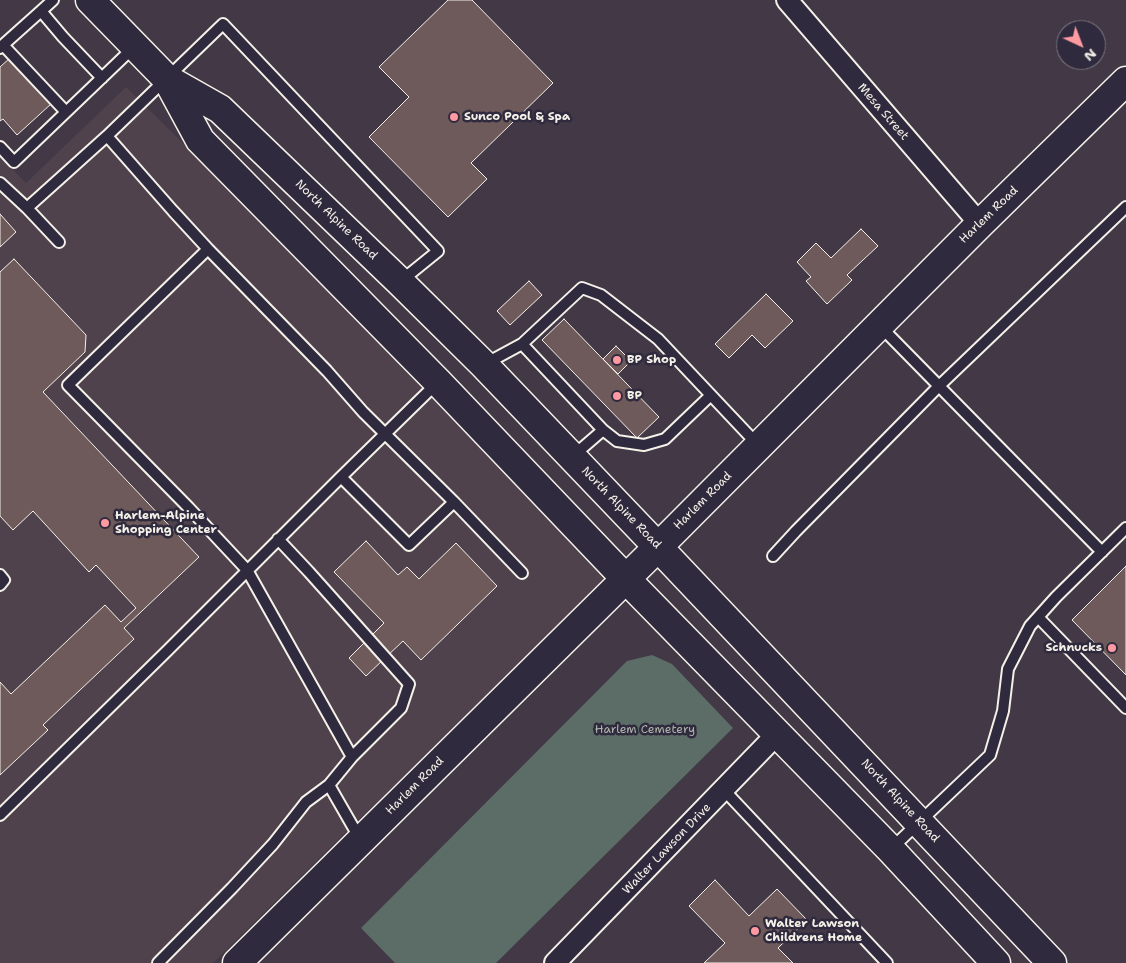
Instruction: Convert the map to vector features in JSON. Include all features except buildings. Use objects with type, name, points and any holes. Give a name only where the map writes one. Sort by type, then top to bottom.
[{"type":"main road","name":"North Alpine Road","points":[[90,0],[167,79],[220,109],[484,365],[658,546],[1052,963]]},
{"type":"main road","name":"North Alpine Road","points":[[167,79],[200,140],[438,382],[625,578],[891,850],[996,963]]},
{"type":"main road","name":"Harlem Road","points":[[237,963],[1126,81]]},
{"type":"street","name":"Mesa Street","points":[[787,0],[980,224]]},
{"type":"street","name":"Walter Lawson Drive","points":[[555,963],[777,734]]},
{"type":"lane","points":[[54,0],[2,46],[66,112]]},
{"type":"lane","points":[[40,11],[102,78]]},
{"type":"lane","points":[[27,208],[107,136],[223,24],[438,251],[400,282]]},
{"type":"lane","points":[[0,147],[14,162],[135,47]]},
{"type":"lane","points":[[107,136],[208,249],[327,370],[363,412],[454,502],[522,574]]},
{"type":"lane","points":[[0,183],[60,242]]},
{"type":"lane","points":[[773,556],[939,386],[1126,207]]},
{"type":"lane","points":[[208,249],[68,385],[247,570],[352,757]]},
{"type":"lane","points":[[484,365],[522,344],[582,288],[601,295],[658,339],[758,445]]},
{"type":"lane","points":[[879,325],[1102,552]]},
{"type":"lane","points":[[522,344],[603,430],[617,441],[644,445],[665,439],[711,395]]},
{"type":"lane","points":[[0,815],[438,382]]},
{"type":"lane","points":[[572,457],[603,430]]},
{"type":"lane","points":[[340,477],[409,545],[454,502]]},
{"type":"lane","points":[[891,850],[990,755],[1004,711],[1008,669],[1030,626],[1056,597],[1126,528]]},
{"type":"lane","points":[[158,963],[273,844],[306,802],[329,785],[352,757],[401,708],[409,684],[278,539]]},
{"type":"lane","points":[[0,575],[4,580],[0,585]]},
{"type":"lane","points":[[1038,617],[1126,708]]},
{"type":"lane","points":[[329,785],[361,840]]},
{"type":"lane","points":[[724,790],[887,963]]},
{"type":"shaded area","points":[[126,87],[415,371],[608,581],[343,835],[213,963],[0,963],[0,156],[26,183]]},
{"type":"green space","name":"Harlem Cemetery","points":[[652,655],[672,664],[733,728],[496,963],[395,963],[361,928],[627,661]]},
{"type":"place","name":"Sunco Pool & Spa","points":[[454,117]]},
{"type":"place","name":"BP Shop","points":[[617,360]]},
{"type":"place","name":"BP","points":[[617,396]]},
{"type":"place","name":"Harlem-Alpine Shopping Center","points":[[105,523]]},
{"type":"place","name":"Schnucks","points":[[1112,648]]},
{"type":"place","name":"Walter Lawson Childrens Home","points":[[755,931]]}]
